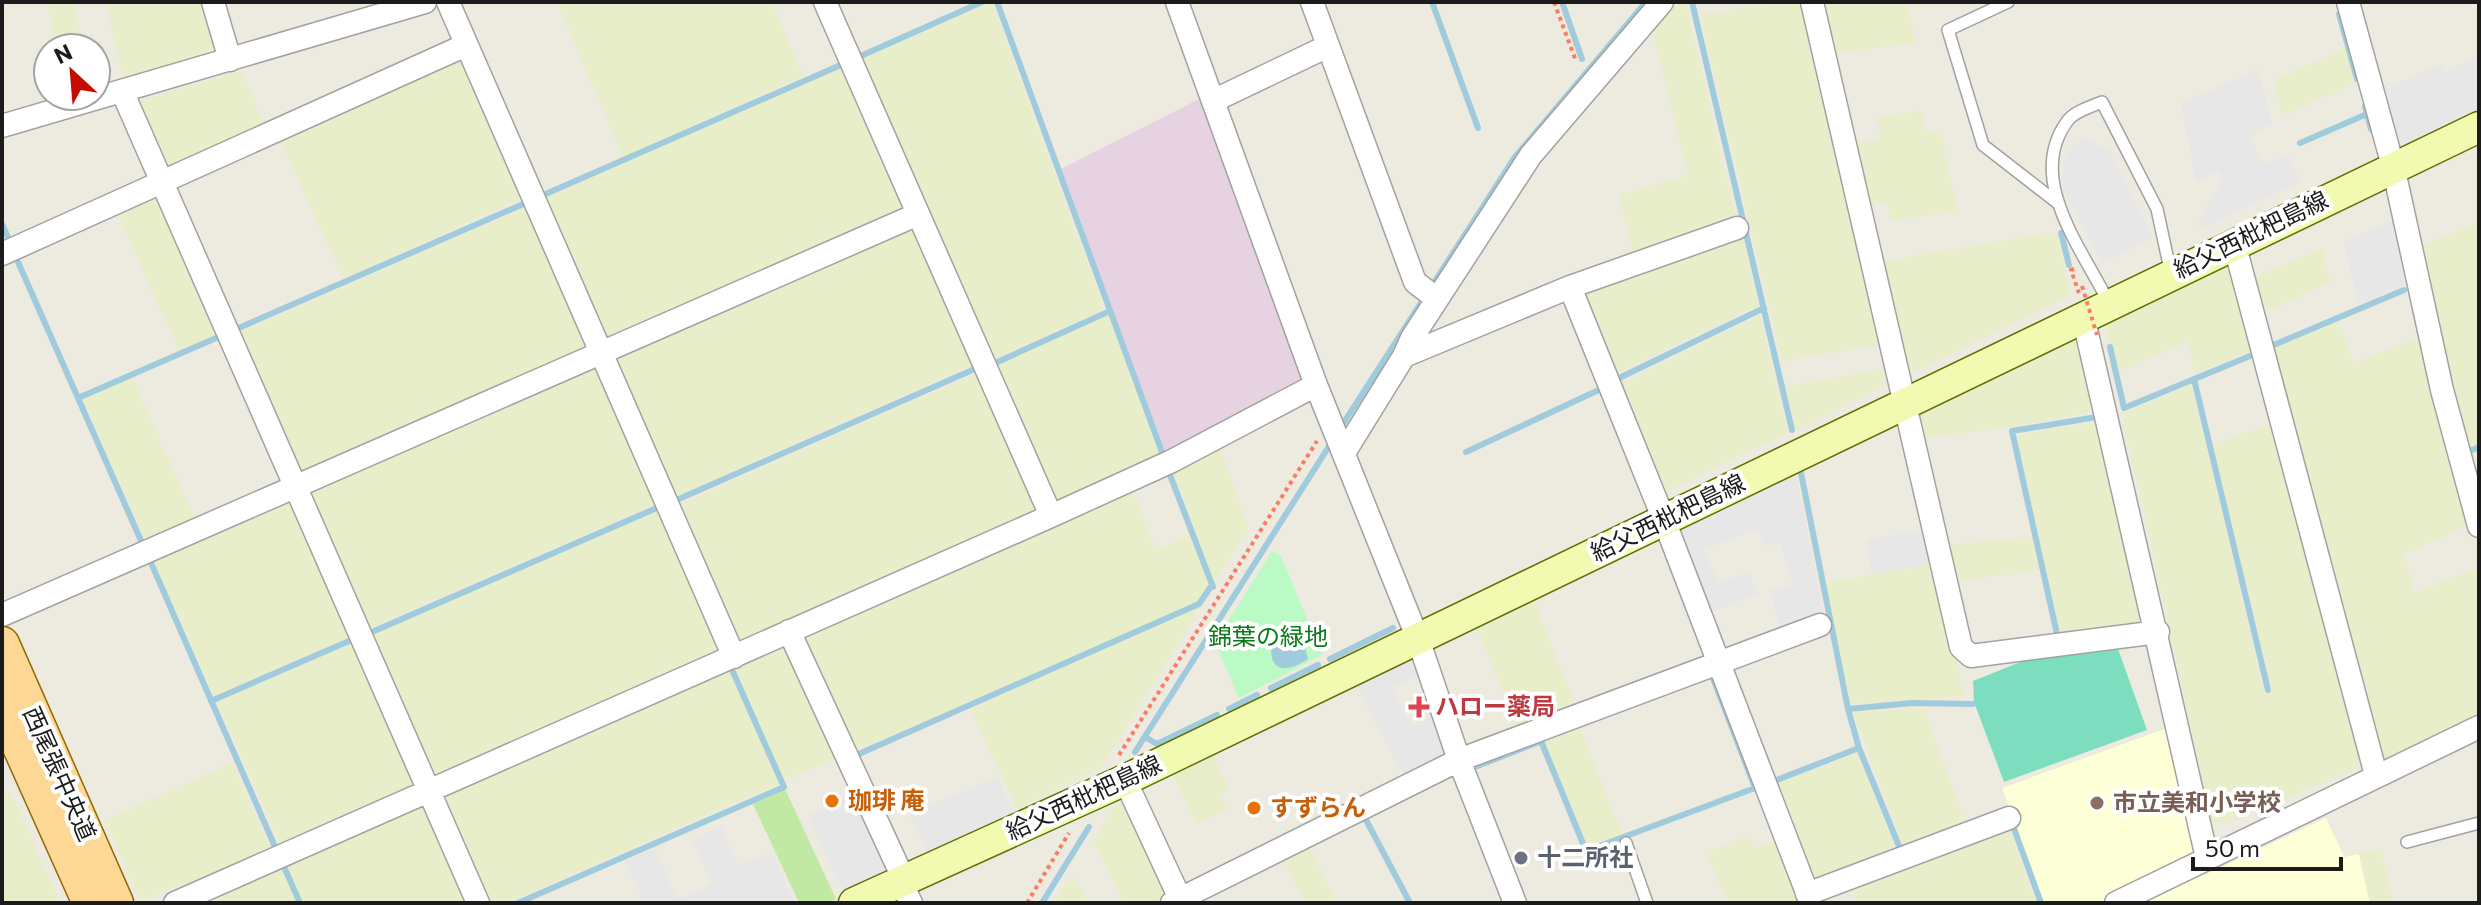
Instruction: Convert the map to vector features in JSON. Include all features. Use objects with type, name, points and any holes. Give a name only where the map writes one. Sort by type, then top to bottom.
[{"type":"main road","name":"給父西枇杷島線","points":[[854,903],[905,888],[1083,799],[1664,520],[2097,318],[2171,274],[2479,127]]},
{"type":"main road","name":"西尾張中央道","points":[[2,644],[116,903]]},
{"type":"main road","name":"西尾張中央道","points":[[2,707],[90,903]]},
{"type":"street","points":[[213,2],[230,60]]},
{"type":"street","points":[[2,126],[425,2]]},
{"type":"street","points":[[448,2],[598,352],[734,657]]},
{"type":"street","points":[[825,2],[916,215],[1051,516]]},
{"type":"street","points":[[1177,2],[1316,385],[1418,639],[1459,760],[1515,903]]},
{"type":"street","points":[[1312,2],[1429,293]]},
{"type":"street","points":[[1343,450],[1404,356],[1429,293],[1531,155],[1662,2]]},
{"type":"street","points":[[1812,2],[1961,647],[1971,656],[2158,632]]},
{"type":"street","points":[[2348,2],[2393,166],[2442,390],[2479,526]]},
{"type":"street","points":[[2,254],[466,45]]},
{"type":"street","points":[[1213,101],[1328,46]]},
{"type":"street","points":[[122,91],[478,903]]},
{"type":"street","points":[[2,615],[293,484],[916,215]]},
{"type":"street","points":[[1404,356],[1570,287],[1737,228]]},
{"type":"street","points":[[2234,243],[2376,775]]},
{"type":"street","points":[[1570,287],[1664,520],[1809,898],[2009,818]]},
{"type":"street","points":[[2097,318],[2158,632],[2207,858]]},
{"type":"street","points":[[175,903],[1051,516],[1172,461],[1316,385]]},
{"type":"street","points":[[1125,780],[1178,902],[1459,760],[1820,625]]},
{"type":"street","points":[[789,631],[905,888]]},
{"type":"street","points":[[2116,903],[2479,727]]},
{"type":"lane","points":[[2008,2],[1948,30],[1983,145],[2059,205]]},
{"type":"lane","points":[[2097,318],[2052,187],[2051,163],[2057,141],[2070,117],[2102,102],[2157,209],[2171,274]]},
{"type":"lane","points":[[2407,842],[2479,823]]},
{"type":"lane","points":[[1626,843],[1647,903]]},
{"type":"path","points":[[1554,2],[1576,61]]},
{"type":"path","points":[[2082,286],[2097,318]]},
{"type":"path","points":[[1027,903],[1076,821],[1083,799],[1331,421]]},
{"type":"shaded area","points":[[47,2],[73,2],[80,32],[54,32]]},
{"type":"shaded area","points":[[106,2],[200,2],[212,47],[205,55],[123,79]]},
{"type":"shaded area","points":[[557,2],[772,2],[803,76],[623,157]]},
{"type":"shaded area","points":[[992,2],[1104,309],[986,363],[855,62]]},
{"type":"shaded area","points":[[1675,2],[1685,2],[1737,221],[1634,255],[1619,195],[1688,176],[1652,28]]},
{"type":"shaded area","points":[[1780,2],[1802,2],[1879,345],[1782,361],[1700,15]]},
{"type":"shaded area","points":[[1819,2],[1907,2],[1915,43],[1832,53]]},
{"type":"shaded area","points":[[2346,48],[2355,83],[2282,116],[2274,80]]},
{"type":"shaded area","points":[[464,56],[525,197],[343,279],[278,135]]},
{"type":"shaded area","points":[[2479,56],[2479,108],[2406,143],[2390,137],[2377,94],[2440,64],[2445,72]]},
{"type":"shaded area","points":[[841,67],[905,210],[606,344],[539,201]]},
{"type":"shaded area","points":[[241,70],[266,128],[165,174],[137,111],[141,100]]},
{"type":"shaded area","points":[[2258,70],[2272,124],[2249,136],[2263,165],[2287,154],[2300,182],[2201,229],[2198,222],[2223,179],[2219,171],[2196,181],[2181,103]]},
{"type":"shaded area","points":[[1203,97],[1306,382],[1165,457],[1061,169]]},
{"type":"shaded area","points":[[1921,111],[1925,133],[1940,130],[1958,212],[1890,220],[1888,203],[1867,205],[1853,143],[1880,140],[1877,117]]},
{"type":"shaded area","points":[[2083,136],[2109,151],[2154,238],[2102,262],[2062,187],[2064,159]]},
{"type":"shaded area","points":[[160,195],[222,331],[179,351],[115,208]]},
{"type":"shaded area","points":[[532,204],[590,342],[588,352],[303,475],[294,470],[234,335]]},
{"type":"shaded area","points":[[2392,221],[2405,286],[2358,304],[2344,242]]},
{"type":"shaded area","points":[[2479,222],[2479,442],[2465,448],[2417,248]]},
{"type":"shaded area","points":[[912,227],[972,365],[668,500],[609,352]]},
{"type":"shaded area","points":[[2056,232],[2070,296],[1908,375],[1879,262]]},
{"type":"shaded area","points":[[1741,233],[1759,305],[1613,375],[1581,297],[1588,288]]},
{"type":"shaded area","points":[[2322,248],[2330,282],[2261,314],[2252,279]]},
{"type":"shaded area","points":[[2232,264],[2255,349],[2196,374],[2187,342],[2119,371],[2104,325]]},
{"type":"shaded area","points":[[1109,315],[1161,461],[1061,507],[1052,503],[989,368]]},
{"type":"shaded area","points":[[1760,315],[1788,433],[1660,494],[1617,385]]},
{"type":"shaded area","points":[[2339,321],[2353,363],[2418,338],[2468,526],[2403,554],[2415,593],[2478,567],[2479,571],[2479,719],[2387,763],[2379,758],[2269,351]]},
{"type":"shaded area","points":[[2072,341],[2082,343],[2098,410],[2011,427],[1922,438],[1916,415]]},
{"type":"shaded area","points":[[600,365],[658,503],[362,631],[306,483]]},
{"type":"shaded area","points":[[1882,369],[1885,385],[1796,430],[1786,387]]},
{"type":"shaded area","points":[[981,371],[1043,510],[740,648],[671,508]]},
{"type":"shaded area","points":[[132,377],[196,521],[146,543],[83,399]]},
{"type":"shaded area","points":[[2191,384],[2264,692],[2272,690],[2213,445],[2274,422],[2364,754],[2355,769],[2225,823],[2212,823],[2122,414]]},
{"type":"shaded area","points":[[2099,422],[2145,616],[2138,626],[2061,637],[2016,435]]},
{"type":"shaded area","points":[[1219,444],[1248,529],[1214,582],[1172,469]]},
{"type":"shaded area","points":[[1796,475],[1824,616],[1781,631],[1770,591],[1792,584],[1781,543],[1765,547],[1757,528],[1704,550],[1719,583],[1748,572],[1757,594],[1706,614],[1677,529]]},
{"type":"shaded area","points":[[1131,487],[1156,550],[1189,536],[1208,584],[1196,603],[849,754],[798,643],[803,630]]},
{"type":"shaded area","points":[[295,499],[354,635],[214,696],[150,553]]},
{"type":"shaded area","points":[[658,511],[721,652],[436,781],[364,637]]},
{"type":"shaded area","points":[[1929,529],[1935,563],[1872,574],[1866,540]]},
{"type":"shaded area","points":[[2032,537],[2039,570],[1952,582],[1946,545]]},
{"type":"shaded area","points":[[1938,563],[1964,697],[1850,704],[1826,583]]},
{"type":"shaded area","points":[[1534,601],[1575,705],[1517,727],[1477,627]]},
{"type":"shaded area","points":[[1200,607],[1101,768],[1017,808],[970,709]]},
{"type":"shaded area","points":[[357,641],[416,789],[282,848],[217,702]]},
{"type":"shaded area","points":[[784,641],[841,756],[784,781],[731,664]]},
{"type":"shaded area","points":[[1413,659],[1420,674],[1392,688],[1411,726],[1436,714],[1450,753],[1406,781],[1357,685]]},
{"type":"shaded area","points":[[728,665],[780,783],[507,903],[484,903],[440,790]]},
{"type":"shaded area","points":[[1924,708],[1966,826],[1905,850],[1853,712]]},
{"type":"shaded area","points":[[1578,723],[1622,835],[1587,848],[1542,737]]},
{"type":"shaded area","name":"市立美和小学校","points":[[2170,727],[2204,875],[2326,818],[2344,857],[2359,854],[2370,903],[2044,903],[2002,788]]},
{"type":"shaded area","points":[[1858,753],[1896,853],[1811,881],[1774,785]]},
{"type":"shaded area","points":[[1212,754],[1230,790],[1220,794],[1228,809],[1197,824],[1172,774]]},
{"type":"shaded area","points":[[232,763],[272,853],[188,890],[184,882],[141,901],[105,820]]},
{"type":"shaded area","points":[[998,777],[1016,817],[930,857],[910,814]]},
{"type":"shaded area","points":[[11,792],[60,903],[2,903],[2,796]]},
{"type":"shaded area","points":[[856,794],[892,873],[844,895],[808,816]]},
{"type":"shaded area","points":[[428,801],[474,903],[303,903],[286,864]]},
{"type":"shaded area","points":[[1125,801],[1169,896],[1156,903],[1124,903],[1093,841],[1114,806]]},
{"type":"shaded area","points":[[721,826],[739,866],[772,852],[795,903],[644,903],[625,861],[654,848],[678,900],[712,884],[692,839]]},
{"type":"shaded area","points":[[2010,830],[2036,903],[1857,903],[1849,883],[1883,869],[1886,878]]},
{"type":"shaded area","points":[[1749,836],[1754,848],[1778,839],[1803,903],[1727,903],[1707,852]]},
{"type":"shaded area","points":[[1310,848],[1336,903],[1305,903],[1284,861]]},
{"type":"shaded area","points":[[2381,849],[2394,903],[2370,903],[2359,854]]},
{"type":"shaded area","points":[[278,860],[296,903],[180,903]]},
{"type":"shaded area","points":[[1076,878],[1088,903],[1055,903],[1065,884]]},
{"type":"green space","name":"錦葉の緑地","points":[[1272,551],[1281,556],[1322,655],[1239,698],[1215,642]]},
{"type":"green space","points":[[2118,649],[2147,730],[2004,782],[1974,702],[1973,681],[2028,659]]},
{"type":"green space","points":[[785,789],[836,899],[827,903],[799,903],[753,804]]},
{"type":"water","points":[[1296,636],[1304,644],[1308,659],[1290,667],[1279,667],[1272,659],[1271,651],[1278,643]]},
{"type":"waterway","points":[[854,59],[982,2]]},
{"type":"waterway","points":[[997,2],[1163,455]]},
{"type":"waterway","points":[[1432,2],[1478,128]]},
{"type":"waterway","points":[[1562,2],[1582,59]]},
{"type":"waterway","points":[[1341,427],[1515,157],[1646,2]]},
{"type":"waterway","points":[[1692,2],[1792,430]]},
{"type":"waterway","points":[[2339,14],[2357,79]]},
{"type":"waterway","points":[[541,196],[843,64]]},
{"type":"waterway","points":[[2365,106],[2371,129]]},
{"type":"waterway","points":[[2300,143],[2367,114]]},
{"type":"waterway","points":[[234,330],[528,202]]},
{"type":"waterway","points":[[2,224],[10,242]]},
{"type":"waterway","points":[[2061,233],[2069,265]]},
{"type":"waterway","points":[[18,262],[142,543]]},
{"type":"waterway","points":[[2269,347],[2404,290]]},
{"type":"waterway","points":[[1615,380],[1764,308]]},
{"type":"waterway","points":[[993,364],[1110,311]]},
{"type":"waterway","points":[[78,398],[223,335]]},
{"type":"waterway","points":[[2110,347],[2124,408],[2250,356]]},
{"type":"waterway","points":[[672,502],[977,368],[976,365]]},
{"type":"waterway","points":[[2194,379],[2268,690]]},
{"type":"waterway","points":[[1466,452],[1603,388]]},
{"type":"waterway","points":[[2057,634],[2012,431],[2097,417]]},
{"type":"waterway","points":[[1135,752],[1333,440]]},
{"type":"waterway","points":[[2467,452],[2479,447]]},
{"type":"waterway","points":[[1801,473],[1848,709],[1859,748],[1901,851]]},
{"type":"waterway","points":[[1170,475],[1213,587]]},
{"type":"waterway","points":[[365,635],[659,507],[661,510]]},
{"type":"waterway","points":[[148,556],[276,849]]},
{"type":"waterway","points":[[852,757],[1199,604],[1212,585]]},
{"type":"waterway","points":[[1330,659],[1393,628]]},
{"type":"waterway","points":[[211,701],[356,638]]},
{"type":"waterway","points":[[518,903],[784,787],[729,663]]},
{"type":"waterway","points":[[1271,688],[1318,665]]},
{"type":"waterway","points":[[1475,767],[1541,741],[1586,851],[1755,788],[1713,678]]},
{"type":"waterway","points":[[1229,709],[1257,695]]},
{"type":"waterway","points":[[1848,709],[1912,703],[1973,704]]},
{"type":"waterway","points":[[1145,737],[1157,744],[1217,715]]},
{"type":"waterway","points":[[1774,781],[1859,748]]},
{"type":"waterway","points":[[1365,818],[1410,903]]},
{"type":"waterway","points":[[2008,828],[2013,826],[2041,903]]},
{"type":"waterway","points":[[1042,903],[1089,827]]},
{"type":"waterway","points":[[281,860],[300,903]]},
{"type":"place","name":"ハロー薬局","points":[[1419,707]]},
{"type":"place","name":"珈琲 庵","points":[[832,801]]},
{"type":"place","name":"市立美和小学校","points":[[2097,803]]},
{"type":"place","name":"すずらん","points":[[1254,808]]},
{"type":"place","name":"十二所社","points":[[1521,858]]}]
